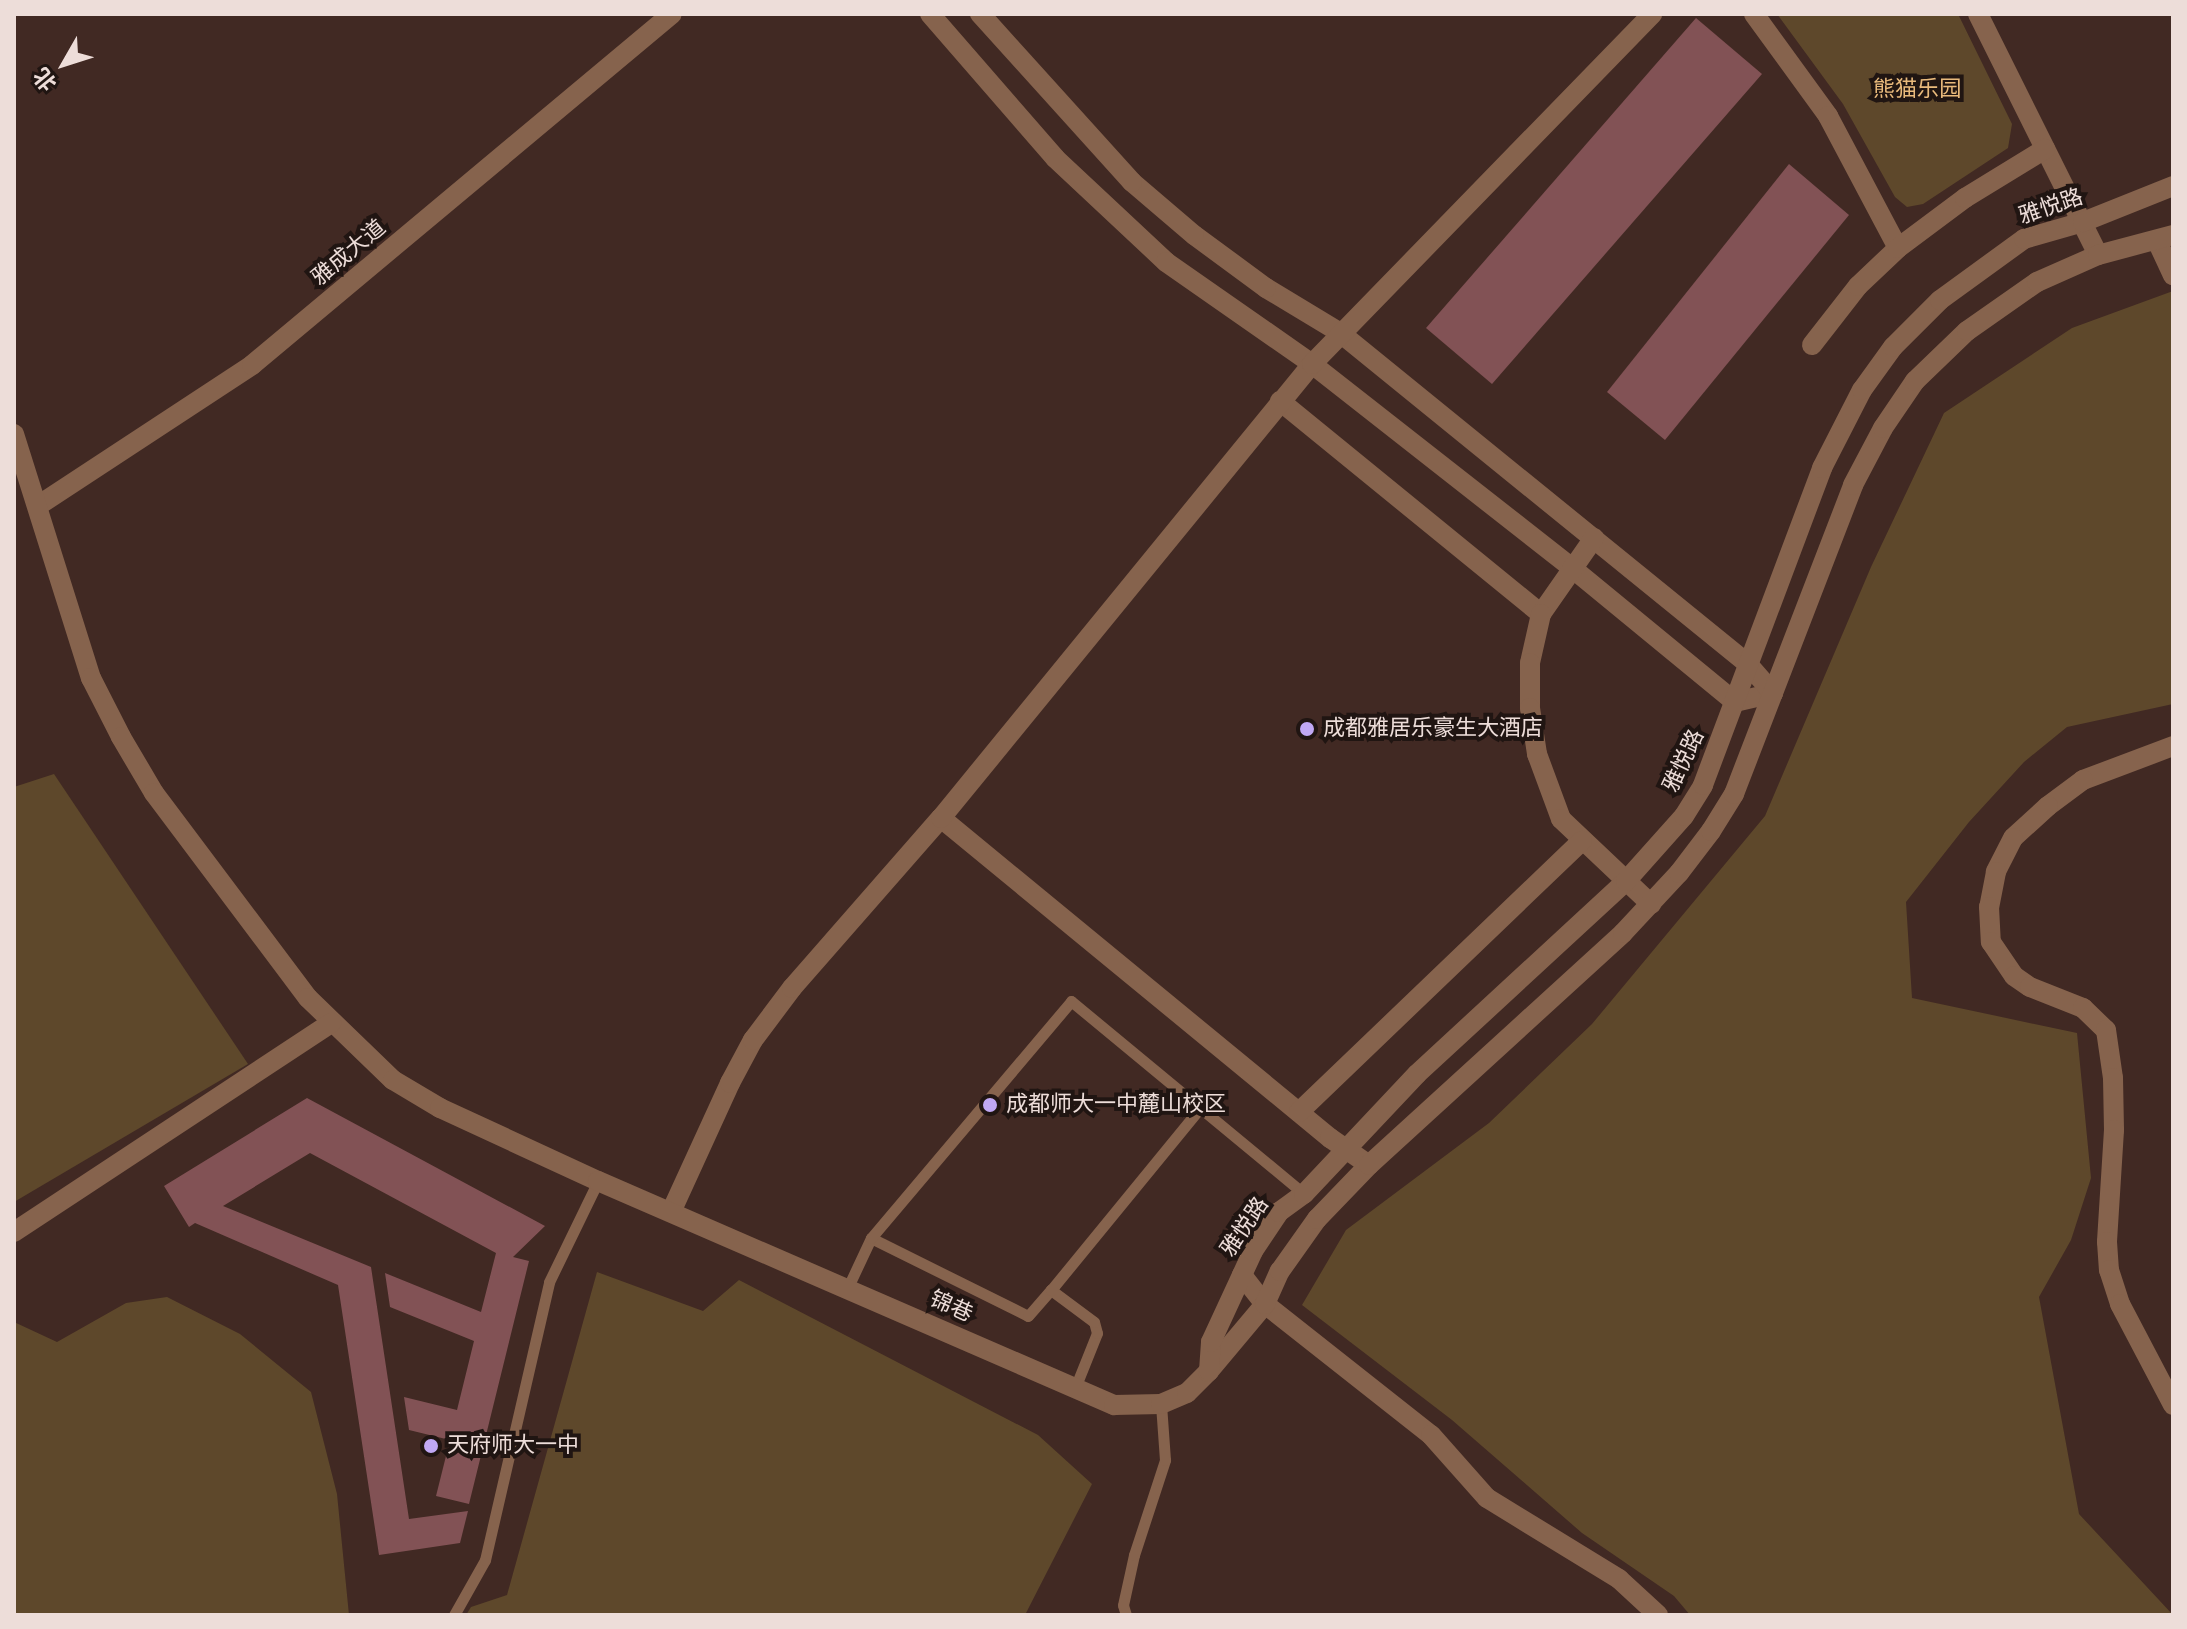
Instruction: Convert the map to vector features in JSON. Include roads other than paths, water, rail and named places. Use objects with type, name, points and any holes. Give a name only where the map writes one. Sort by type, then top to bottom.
[{"type":"street","name":"雅成大道","points":[[39,505],[252,365],[672,14]]},
{"type":"street","points":[[930,14],[1016,115],[1108,211],[1166,262],[1312,364],[1572,568],[1735,702],[1773,693],[1748,664],[1339,332],[1266,288],[1194,235],[1132,182],[980,14]]},
{"type":"street","points":[[671,1212],[753,1040],[792,988],[941,818],[1339,332],[1652,14]]},
{"type":"street","points":[[1754,14],[1828,116],[1898,248]]},
{"type":"street","points":[[1978,14],[2098,255],[2165,238],[2173,276]]},
{"type":"street","points":[[1812,345],[1858,286],[1898,248],[1965,198],[2045,149]]},
{"type":"street","name":"雅悦路","points":[[1208,1372],[1211,1342],[1242,1275],[1279,1212],[1304,1194],[1417,1074],[1626,881],[1684,816],[1703,785],[1822,468],[1862,390],[1893,347],[1940,300],[2024,239],[2083,222],[2173,186]]},
{"type":"street","name":"锦巷","points":[[14,434],[39,505],[91,678],[121,737],[154,793],[308,998],[393,1080],[440,1108],[598,1181],[1114,1405],[1161,1404],[1187,1393],[1208,1372],[1265,1304],[1280,1271],[1317,1219],[1369,1165],[1651,904],[1711,831],[1734,794],[1853,485],[1883,428],[1915,381],[1967,331],[2037,282],[2098,255]]},
{"type":"street","points":[[1280,401],[1541,614]]},
{"type":"street","points":[[1594,538],[1541,614],[1530,663],[1530,708],[1537,754],[1561,819],[1651,904]]},
{"type":"street","points":[[2173,746],[2083,780],[2048,806],[2013,838],[1996,872],[1989,907],[1991,942],[2014,976],[2030,987],[2083,1008],[2106,1030],[2113,1078],[2114,1130],[2107,1242],[2109,1270],[2120,1304],[2173,1405]]},
{"type":"street","points":[[941,818],[1345,1151],[1369,1165]]},
{"type":"street","points":[[1299,1112],[1582,841]]},
{"type":"street","points":[[14,1232],[331,1023]]},
{"type":"street","points":[[1242,1275],[1265,1304],[1401,1408],[1431,1435],[1487,1498],[1619,1579],[1658,1615]]},
{"type":"lane","points":[[848,1287],[871,1238],[1071,1001],[1304,1194]]},
{"type":"lane","points":[[871,1238],[1028,1316],[1199,1109]]},
{"type":"lane","points":[[454,1615],[485,1560],[549,1282],[598,1181]]},
{"type":"lane","points":[[1051,1290],[1094,1322],[1097,1333],[1075,1388]]},
{"type":"lane","points":[[1126,1615],[1123,1605],[1134,1555],[1165,1460],[1161,1404]]},
{"type":"place","name":"成都雅居乐豪生大酒店","points":[[1307,729]]},
{"type":"place","name":"成都师大一中麓山校区","points":[[990,1105]]},
{"type":"place","name":"天府师大一中","points":[[431,1446]]},
{"type":"park label","name":"熊猫乐园","points":[[1917,90]]}]
